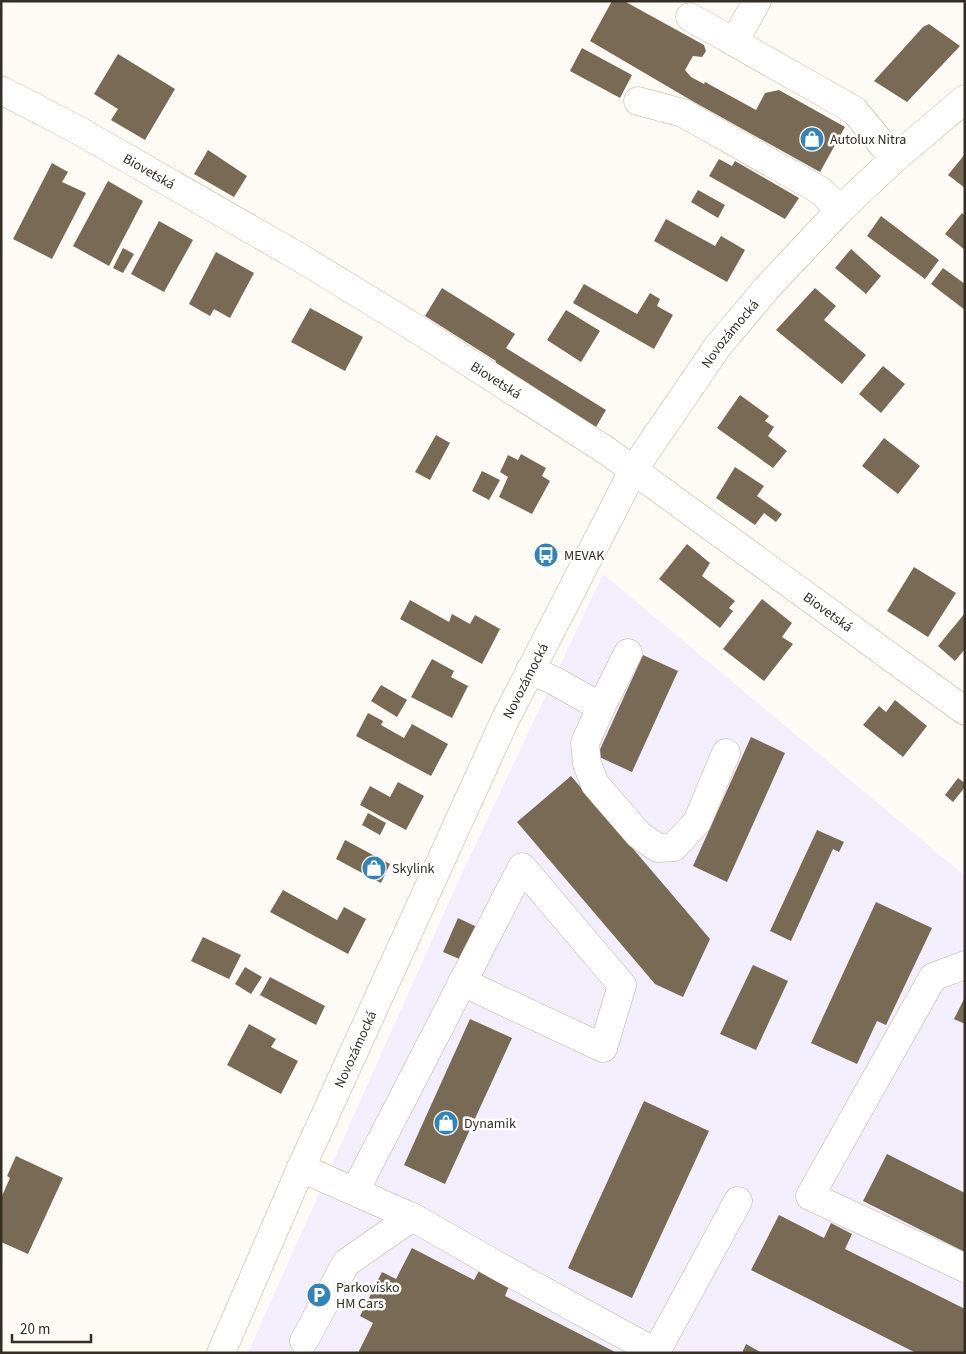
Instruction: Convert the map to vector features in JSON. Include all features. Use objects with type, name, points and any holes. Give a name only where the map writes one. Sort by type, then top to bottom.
[{"type":"main road","points":[[734,42],[757,1]]},
{"type":"main road","points":[[690,17],[854,110],[894,159]]},
{"type":"main road","name":"Biovetská","points":[[1,90],[76,129],[299,257],[428,336],[634,469],[965,711]]},
{"type":"main road","name":"Novozámocká","points":[[221,1353],[302,1168],[504,722],[634,469],[718,346],[766,289],[840,210],[894,159],[965,99]]},
{"type":"main road","points":[[638,101],[683,113],[821,191],[840,210]]},
{"type":"main road","points":[[628,653],[585,743],[587,764],[595,784],[639,835],[658,848],[674,847],[697,822],[726,753]]},
{"type":"main road","points":[[530,670],[553,680],[601,707]]},
{"type":"main road","points":[[355,1191],[462,982],[522,867],[622,985],[602,1048],[462,982]]},
{"type":"main road","points":[[965,965],[932,977],[810,1196],[965,1268]]},
{"type":"main road","points":[[302,1168],[412,1217],[656,1352],[738,1201]]},
{"type":"main road","points":[[304,1341],[346,1263],[412,1217]]},
{"type":"shaded area","points":[[603,574],[965,876],[965,1353],[248,1353],[457,884]]},
{"type":"building","points":[[612,1],[624,1],[704,45],[706,51],[702,57],[693,56],[685,70],[691,77],[704,84],[705,82],[756,110],[765,93],[779,90],[845,127],[820,172],[694,102],[590,41]]},
{"type":"building","points":[[929,24],[960,46],[907,102],[874,81],[923,27]]},
{"type":"building","points":[[582,48],[632,75],[620,98],[570,71]]},
{"type":"building","points":[[118,54],[175,89],[145,140],[111,120],[118,109],[94,94]]},
{"type":"building","points":[[208,150],[247,176],[234,197],[194,174]]},
{"type":"building","points":[[965,154],[965,188],[948,175]]},
{"type":"building","points":[[719,159],[732,166],[735,161],[799,198],[785,219],[709,176]]},
{"type":"building","points":[[52,163],[68,172],[62,182],[86,193],[52,259],[13,239]]},
{"type":"building","points":[[108,181],[143,201],[109,266],[73,246]]},
{"type":"building","points":[[698,190],[725,205],[718,218],[691,202]]},
{"type":"building","points":[[962,213],[965,216],[965,250],[945,234]]},
{"type":"building","points":[[881,216],[939,260],[925,279],[867,236]]},
{"type":"building","points":[[666,219],[715,246],[721,236],[745,250],[727,282],[654,241]]},
{"type":"building","points":[[159,221],[193,240],[164,292],[131,274]]},
{"type":"building","points":[[123,248],[134,254],[123,273],[113,268]]},
{"type":"building","points":[[851,249],[881,276],[866,294],[835,268]]},
{"type":"building","points":[[216,252],[254,273],[230,318],[214,309],[210,316],[189,304]]},
{"type":"building","points":[[943,268],[965,284],[965,310],[931,284]]},
{"type":"building","points":[[584,284],[637,314],[650,293],[660,299],[657,306],[673,315],[654,349],[573,303]]},
{"type":"building","points":[[442,288],[515,334],[506,348],[606,410],[596,427],[495,364],[496,361],[425,316]]},
{"type":"building","points":[[815,288],[836,306],[824,320],[866,355],[842,384],[776,330]]},
{"type":"building","points":[[310,308],[363,337],[345,371],[291,342]]},
{"type":"building","points":[[566,310],[600,331],[581,362],[547,340]]},
{"type":"building","points":[[883,366],[905,384],[881,413],[859,394]]},
{"type":"building","points":[[740,395],[769,416],[765,421],[774,427],[768,436],[787,451],[773,468],[717,428]]},
{"type":"building","points":[[436,435],[450,443],[430,480],[415,472]]},
{"type":"building","points":[[884,438],[920,466],[898,494],[862,466]]},
{"type":"building","points":[[521,454],[546,468],[542,476],[550,481],[532,514],[499,497],[508,477],[500,472],[508,455],[518,460]]},
{"type":"building","points":[[735,467],[764,486],[757,496],[782,514],[776,522],[764,513],[755,525],[716,498]]},
{"type":"building","points":[[482,471],[500,480],[489,500],[472,491]]},
{"type":"building","points":[[687,544],[710,563],[702,576],[735,601],[729,608],[733,611],[720,628],[659,579]]},
{"type":"building","points":[[914,567],[956,593],[928,637],[887,611]]},
{"type":"building","points":[[762,599],[792,623],[782,637],[793,644],[764,681],[723,649]]},
{"type":"building","points":[[410,600],[449,622],[452,614],[470,624],[475,615],[500,629],[482,664],[400,619]]},
{"type":"building","points":[[965,613],[965,649],[955,661],[938,646]]},
{"type":"building","points":[[643,655],[678,671],[632,772],[597,756]]},
{"type":"building","points":[[432,659],[454,671],[451,677],[468,686],[452,718],[411,697]]},
{"type":"building","points":[[381,685],[407,700],[397,717],[371,701]]},
{"type":"building","points":[[895,700],[927,726],[903,757],[863,725],[879,706],[886,712]]},
{"type":"building","points":[[368,713],[383,721],[381,725],[404,738],[412,724],[448,744],[431,776],[356,736]]},
{"type":"building","points":[[751,737],[785,753],[727,882],[693,866]]},
{"type":"building","points":[[571,776],[710,939],[683,997],[655,984],[517,822]]},
{"type":"building","points":[[958,778],[965,783],[965,787],[953,802],[945,795]]},
{"type":"building","points":[[398,782],[424,796],[406,830],[360,805],[370,786],[390,797]]},
{"type":"building","points":[[368,813],[386,823],[380,835],[362,825]]},
{"type":"building","points":[[817,830],[844,842],[839,852],[833,849],[791,941],[770,931]]},
{"type":"building","points":[[345,840],[390,864],[381,883],[336,859]]},
{"type":"building","points":[[283,890],[337,920],[344,907],[366,919],[348,954],[270,912]]},
{"type":"building","points":[[876,902],[932,928],[886,1025],[877,1021],[857,1064],[811,1043]]},
{"type":"building","points":[[458,918],[479,928],[464,961],[443,952]]},
{"type":"building","points":[[203,937],[241,955],[229,979],[191,961]]},
{"type":"building","points":[[753,965],[788,981],[756,1050],[720,1034]]},
{"type":"building","points":[[245,967],[262,977],[251,994],[235,984]]},
{"type":"building","points":[[270,977],[325,1006],[316,1025],[260,995]]},
{"type":"building","points":[[965,997],[965,1024],[954,1019]]},
{"type":"building","points":[[470,1019],[512,1038],[445,1184],[404,1165]]},
{"type":"building","points":[[249,1024],[276,1039],[271,1047],[298,1061],[281,1094],[227,1065]]},
{"type":"building","points":[[644,1101],[709,1131],[632,1298],[568,1268]]},
{"type":"building","points":[[887,1154],[965,1193],[965,1252],[863,1201]]},
{"type":"building","points":[[16,1156],[63,1178],[28,1254],[1,1242],[1,1198],[10,1178],[7,1176]]},
{"type":"building","points":[[779,1215],[824,1238],[831,1223],[852,1234],[845,1249],[965,1309],[965,1353],[916,1353],[751,1270]]},
{"type":"building","points":[[412,1248],[474,1280],[480,1269],[509,1286],[505,1296],[617,1353],[358,1353],[373,1323],[360,1316],[382,1272],[396,1279]]},
{"type":"building","points":[[746,1344],[762,1353],[742,1353]]},
{"type":"place","name":"Autolux Nitra","points":[[812,139]]},
{"type":"place","name":"MEVAK","points":[[546,555]]},
{"type":"place","name":"Skylink","points":[[374,868]]},
{"type":"place","name":"Dynamik","points":[[446,1123]]},
{"type":"place","name":"Parkovisko HM Cars","points":[[319,1295]]}]
